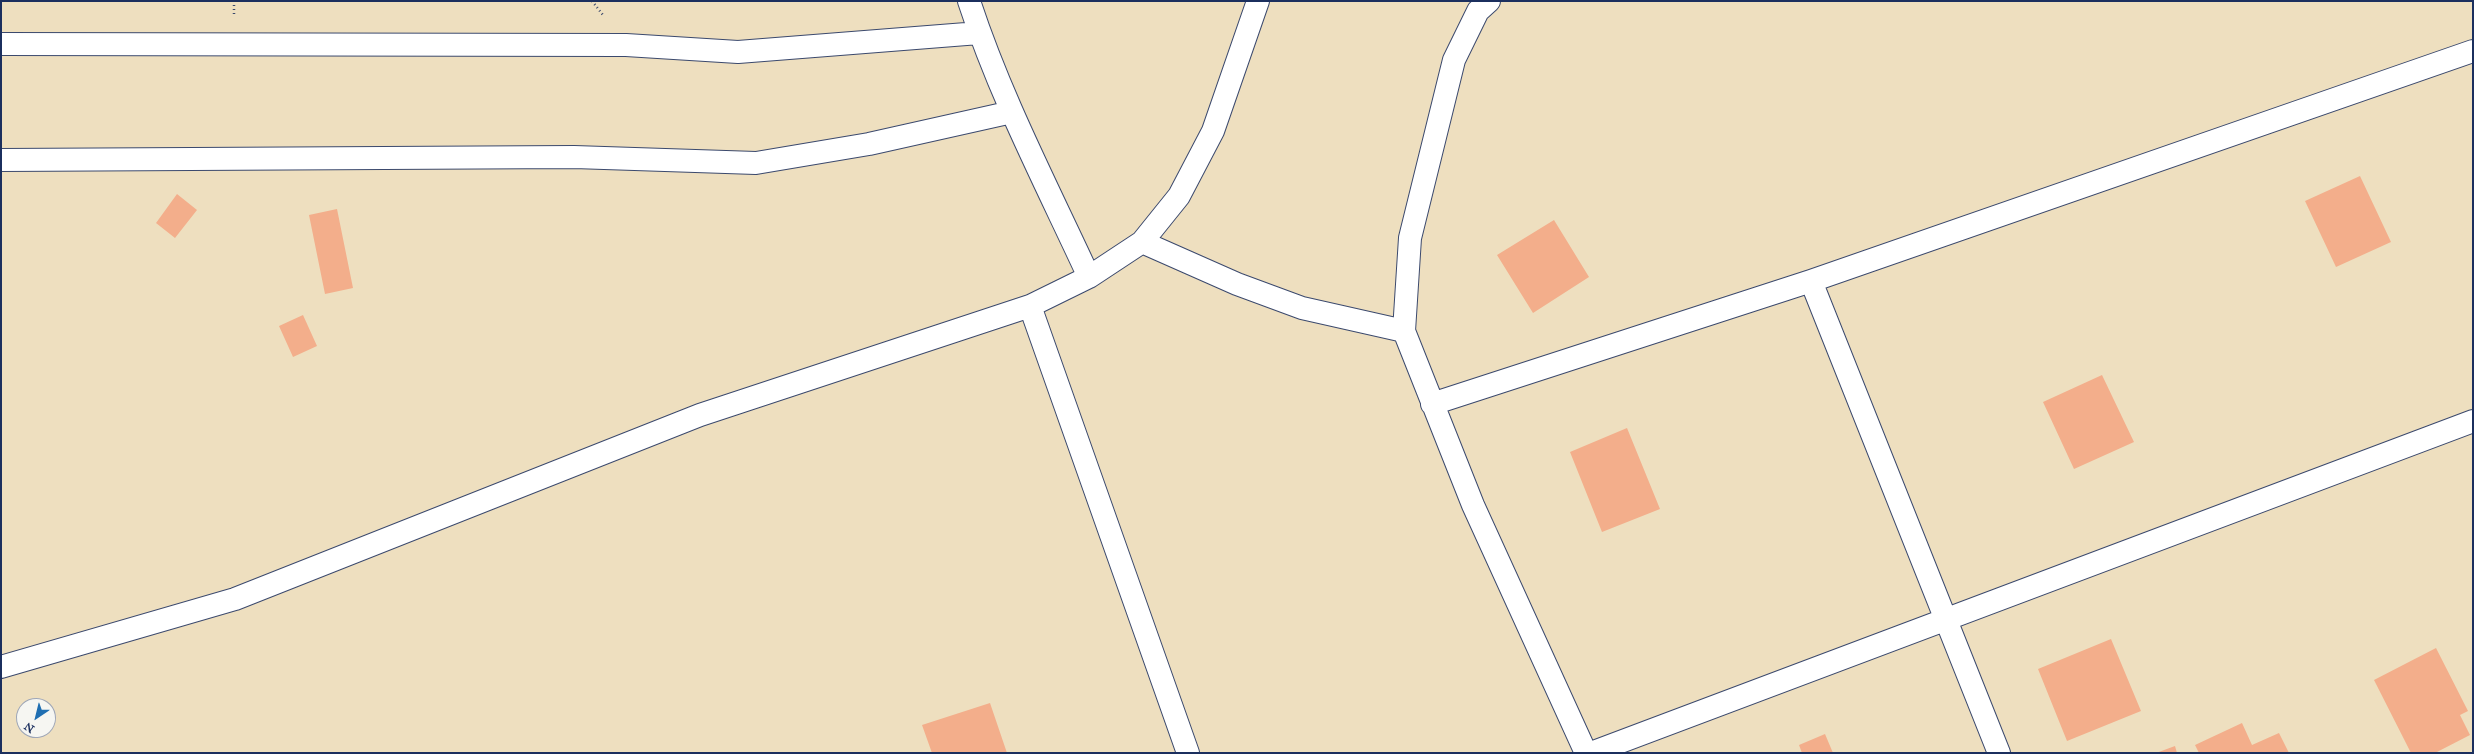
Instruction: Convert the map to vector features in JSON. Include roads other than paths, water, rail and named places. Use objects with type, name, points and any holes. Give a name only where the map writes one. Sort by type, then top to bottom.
[{"type":"street","points":[[969,1],[980,33],[1012,112],[1089,277]]},
{"type":"street","points":[[1,667],[235,599],[700,415],[1030,306],[1089,277],[1142,242],[1178,196],[1213,131],[1258,1]]},
{"type":"street","points":[[1488,1],[1478,11],[1454,60],[1410,238],[1404,331],[1473,505],[1586,753]]},
{"type":"street","points":[[1,44],[618,45],[738,52],[980,33]]},
{"type":"street","points":[[1432,404],[1811,281],[2473,51]]},
{"type":"street","points":[[1,160],[574,157],[756,163],[869,144],[1012,112]]},
{"type":"street","points":[[1142,242],[1237,284],[1302,308],[1404,331]]},
{"type":"street","points":[[1811,281],[1999,753]]},
{"type":"street","points":[[1030,306],[1188,753]]},
{"type":"street","points":[[1591,753],[1946,618],[2473,421]]}]
